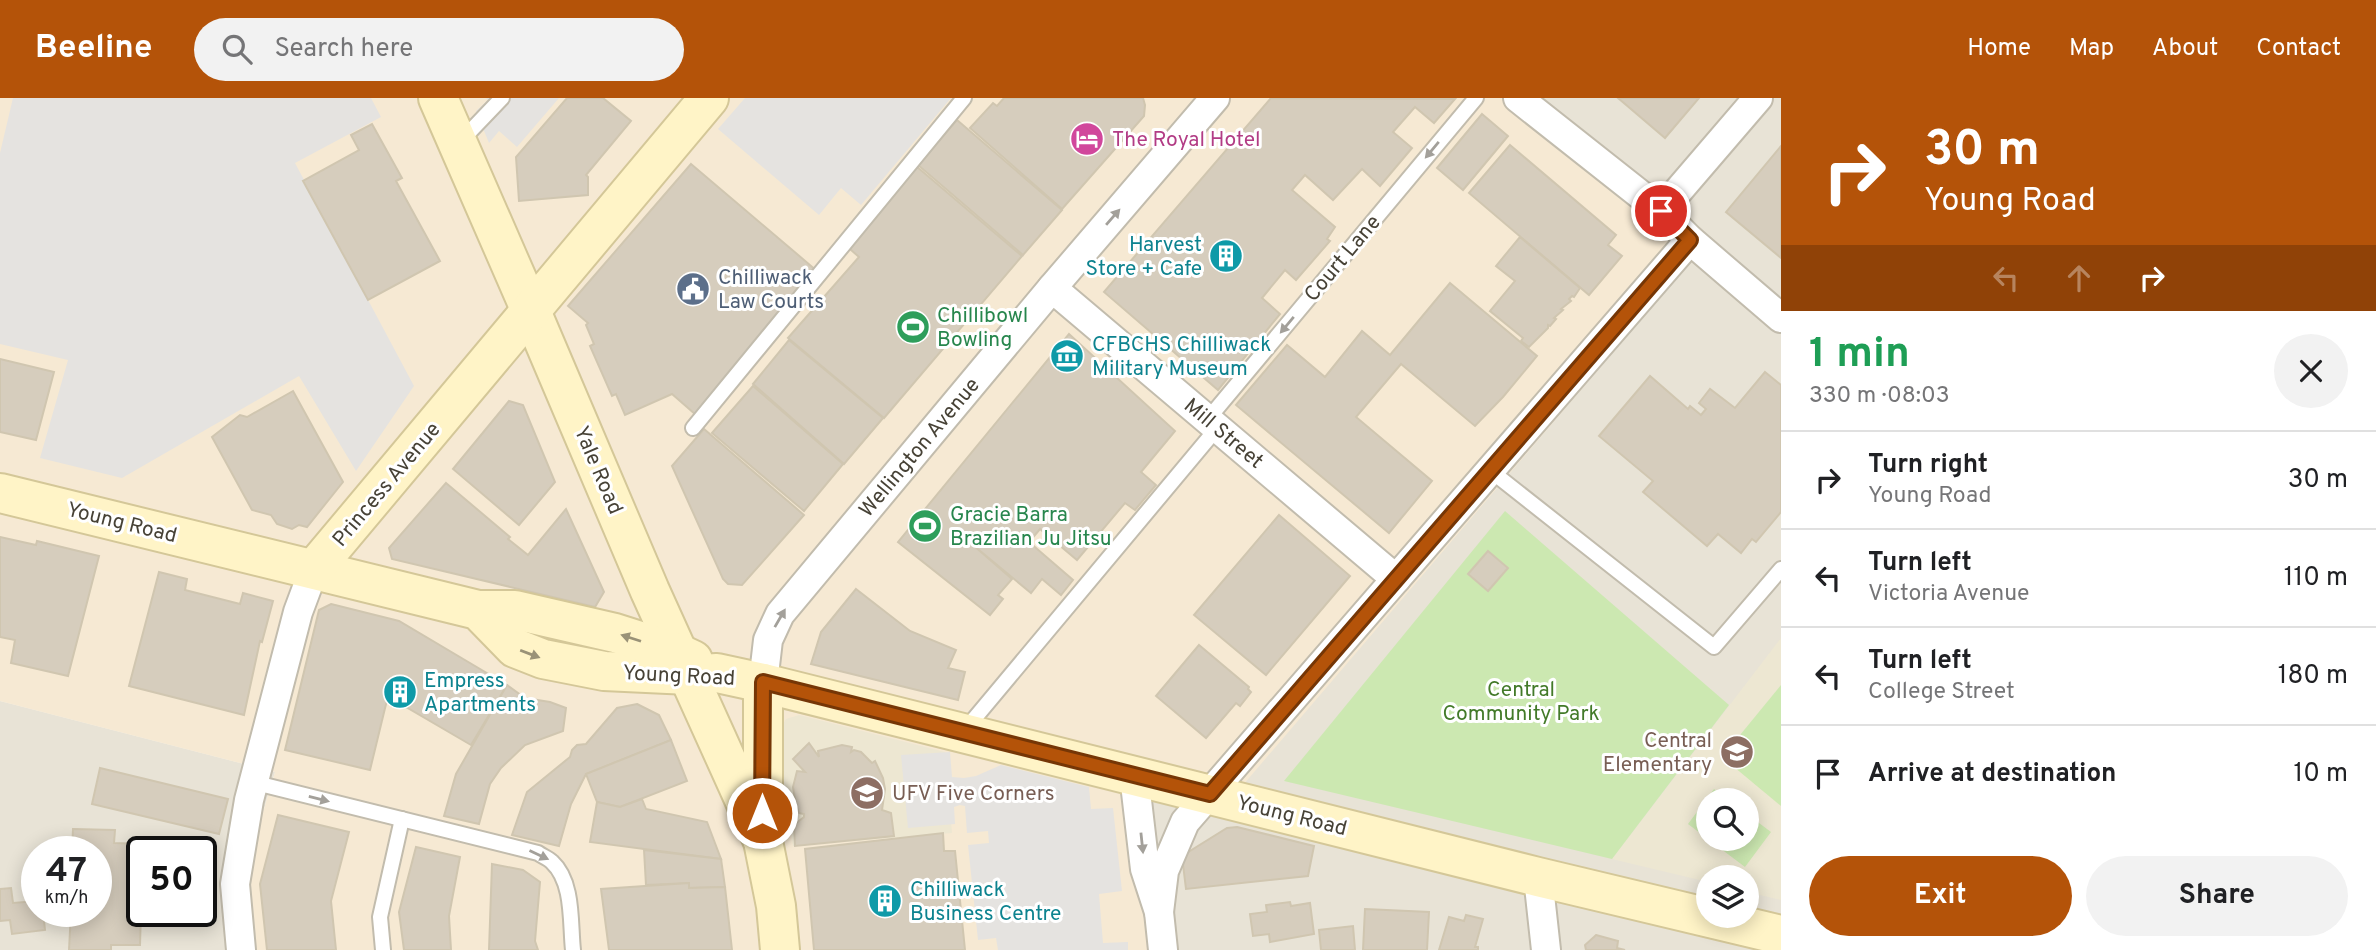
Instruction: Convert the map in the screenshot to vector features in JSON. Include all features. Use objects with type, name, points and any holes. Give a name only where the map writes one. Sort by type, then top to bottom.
[{"type":"main road","name":"Yale Road","points":[[438,98],[531,311],[694,667],[763,841],[776,906],[780,950]]},
{"type":"main road","name":"Princess Avenue","points":[[314,569],[706,99]]},
{"type":"main road","name":"Young Road","points":[[0,493],[478,610],[515,648],[543,659],[604,671],[694,667],[763,682],[1538,877],[1781,935]]},
{"type":"main road","name":"Yale Road","points":[[763,682],[763,841]]},
{"type":"street","name":"Wellington Avenue","points":[[763,682],[768,640],[780,614],[1052,288],[1215,98]]},
{"type":"street","points":[[1518,98],[1661,211],[1690,240],[1781,318]]},
{"type":"street","points":[[1661,211],[1758,98]]},
{"type":"street","points":[[1159,912],[1164,871],[1185,822],[1690,240]]},
{"type":"street","name":"Mill Street","points":[[1052,288],[1396,579]]},
{"type":"street","name":"Princess Avenue","points":[[241,950],[235,884],[253,782],[298,612],[314,569]]},
{"type":"street","points":[[1134,775],[1145,869],[1159,912],[1163,950]]},
{"type":"street","points":[[1538,877],[1546,950]]},
{"type":"lane","points":[[458,144],[502,98]]},
{"type":"lane","points":[[693,428],[964,98]]},
{"type":"lane","name":"Court Lane","points":[[963,732],[1476,98]]},
{"type":"lane","points":[[1491,471],[1714,648],[1781,569]]},
{"type":"lane","points":[[253,782],[537,853],[553,863],[563,878],[568,895],[573,950]]},
{"type":"lane","points":[[383,950],[380,917],[401,819]]},
{"type":"shaded area","points":[[0,98],[1539,98],[1705,245],[1243,785],[1122,764],[1153,950],[253,950],[244,876],[275,772],[0,701]]},
{"type":"shaded area","points":[[13,98],[371,98],[381,117],[295,163],[414,386],[356,471],[299,376],[122,478],[40,458],[68,360],[0,344],[0,153]]},
{"type":"shaded area","points":[[486,98],[559,98],[517,147],[499,131],[489,143],[476,111],[488,100]]},
{"type":"shaded area","points":[[745,98],[951,98],[861,205],[841,188],[819,215],[718,129]]},
{"type":"shaded area","points":[[1539,98],[1781,98],[1781,950],[1153,950],[1121,763]]},
{"type":"shaded area","name":"Central Elementary","points":[[1781,638],[1781,900],[1759,895],[1759,865],[1696,865],[1696,879],[1612,859]]},
{"type":"shaded area","points":[[0,701],[275,772],[244,876],[253,950],[0,950]]},
{"type":"shaded area","name":"UFV Five Corners","points":[[799,715],[945,752],[952,833],[793,846],[777,733],[786,719]]},
{"type":"shaded area","points":[[950,752],[952,777],[976,776],[1001,765],[1089,787],[1091,809],[1113,808],[1122,891],[1099,894],[1103,943],[1128,942],[1128,950],[998,950],[996,938],[978,940],[968,845],[989,843],[988,831],[967,833],[965,806],[960,805],[954,807],[955,824],[908,828],[901,755]]},
{"type":"green space","name":"Central Community Park","points":[[1505,511],[1729,705],[1612,859],[1284,781]]},
{"type":"green space","points":[[1781,685],[1781,806],[1722,757]]},
{"type":"green space","points":[[1696,813],[1696,830],[1688,824]]},
{"type":"green space","points":[[1759,823],[1771,832],[1759,848]]},
{"type":"green space","points":[[1724,851],[1757,851],[1746,865],[1742,865]]},
{"type":"building","points":[[567,98],[603,98],[631,121],[586,175],[588,195],[519,201],[516,157]]},
{"type":"building","points":[[1004,98],[1143,98],[1145,105],[1144,116],[1062,209],[970,128],[993,103],[997,106]]},
{"type":"building","name":"Harvest Store + Cafe","points":[[1271,98],[1455,99],[1434,123],[1415,107],[1393,132],[1412,148],[1380,186],[1362,169],[1333,200],[1305,175],[1292,190],[1335,227],[1327,239],[1330,241],[1296,280],[1285,270],[1262,298],[1280,314],[1218,390],[1104,292]]},
{"type":"building","points":[[1618,98],[1699,98],[1665,138]]},
{"type":"building","points":[[1482,114],[1508,136],[1463,190],[1437,168]]},
{"type":"building","points":[[957,120],[1062,210],[1023,255],[918,165]]},
{"type":"building","points":[[372,124],[402,178],[396,181],[440,261],[368,300],[303,181],[359,150],[351,135]]},
{"type":"building","points":[[1510,145],[1616,235],[1608,245],[1622,256],[1589,295],[1469,193]]},
{"type":"building","points":[[1781,146],[1781,258],[1726,212]]},
{"type":"building","name":"Chilliwack Law Courts","points":[[691,164],[817,271],[695,414],[672,394],[625,415],[616,394],[612,396],[590,346],[594,344],[586,325],[588,323],[568,306]]},
{"type":"building","points":[[916,166],[1022,256],[884,418],[788,338],[859,257],[850,249],[867,223]]},
{"type":"building","points":[[1520,237],[1580,288],[1550,326],[1548,325],[1529,347],[1521,341],[1523,338],[1490,311],[1515,281],[1496,266]]},
{"type":"building","points":[[1450,283],[1537,356],[1475,426],[1401,364],[1356,417],[1432,481],[1389,533],[1236,405],[1287,345],[1325,377],[1362,331],[1390,355]]},
{"type":"building","points":[[1069,334],[1175,431],[1141,472],[1156,485],[1135,510],[1125,503],[1077,560],[1040,529],[1029,542],[1073,580],[1061,595],[1042,579],[1031,593],[973,545],[1012,579],[998,595],[1003,599],[990,615],[898,542]]},
{"type":"building","points":[[789,340],[883,418],[844,464],[753,384]]},
{"type":"building","points":[[0,359],[54,372],[36,440],[0,432]]},
{"type":"building","points":[[1765,372],[1781,385],[1781,512],[1756,542],[1752,539],[1741,553],[1718,534],[1707,546],[1643,492],[1653,481],[1599,436],[1650,376],[1688,409],[1690,406],[1701,415],[1706,409],[1699,403],[1710,389],[1735,408]]},
{"type":"building","points":[[753,386],[843,464],[804,511],[712,433]]},
{"type":"building","points":[[293,391],[343,482],[307,527],[299,525],[292,529],[277,524],[271,515],[252,510],[212,437],[240,415],[247,417]]},
{"type":"building","points":[[509,401],[523,405],[555,482],[519,525],[453,469]]},
{"type":"building","points":[[704,429],[804,515],[742,585],[728,584],[723,579],[672,466]]},
{"type":"building","points":[[446,483],[528,555],[566,509],[604,592],[595,607],[392,559],[389,548]]},
{"type":"building","points":[[1279,515],[1350,576],[1266,675],[1194,615]]},
{"type":"building","points":[[0,537],[36,545],[37,541],[99,556],[68,676],[11,663],[15,640],[0,637]]},
{"type":"building","points":[[1488,551],[1508,568],[1488,591],[1468,574]]},
{"type":"building","points":[[159,572],[187,579],[185,590],[240,604],[243,593],[273,601],[262,642],[260,641],[244,715],[129,686]]},
{"type":"building","points":[[856,589],[910,631],[956,650],[948,668],[965,672],[958,700],[811,664],[821,632]]},
{"type":"building","name":"Empress Apartments","points":[[331,604],[399,621],[507,685],[471,745],[399,703],[387,700],[370,770],[285,750],[319,610]]},
{"type":"building","points":[[1199,645],[1249,687],[1251,692],[1240,706],[1236,703],[1206,738],[1156,696]]},
{"type":"building","points":[[507,685],[525,698],[566,708],[563,731],[525,745],[501,768],[490,784],[479,824],[444,816],[456,774]]},
{"type":"building","points":[[637,704],[659,715],[671,740],[586,774],[571,804],[559,846],[512,835],[527,792],[570,757],[577,745],[586,744],[617,708]]},
{"type":"building","points":[[671,740],[687,781],[620,807],[597,802],[586,774]]},
{"type":"building","points":[[809,743],[819,757],[818,751],[842,745],[852,747],[851,752],[861,752],[872,763],[875,761],[885,789],[882,810],[891,813],[894,836],[795,846],[794,825],[804,814],[799,813],[796,806],[793,787],[797,771],[805,772],[793,759]]},
{"type":"building","points":[[100,768],[228,799],[219,834],[92,804]]},
{"type":"building","points":[[642,799],[646,809],[707,822],[721,859],[590,842],[597,802],[620,807]]},
{"type":"building","points":[[278,815],[349,832],[331,901],[336,950],[267,950],[260,884]]},
{"type":"building","points":[[1237,827],[1314,846],[1308,876],[1186,889],[1182,856],[1227,828]]},
{"type":"building","points":[[73,829],[115,830],[114,843],[126,843],[126,927],[141,927],[140,945],[111,945],[111,950],[69,950],[70,927],[112,927],[112,836],[73,836]]},
{"type":"building","name":"Chilliwack Business Centre","points":[[943,833],[944,851],[955,851],[965,950],[814,950],[805,849]]},
{"type":"building","points":[[416,847],[460,857],[449,916],[451,950],[404,950],[399,912]]},
{"type":"building","points":[[644,850],[721,859],[725,887],[689,888],[689,883],[646,885]]},
{"type":"building","points":[[492,864],[523,870],[540,882],[535,941],[538,950],[489,950]]},
{"type":"building","points":[[689,883],[689,888],[725,887],[732,950],[609,950],[601,889]]},
{"type":"building","points":[[11,888],[13,903],[21,902],[21,927],[45,927],[45,930],[12,934],[10,920],[0,921],[0,889]]},
{"type":"building","points":[[1290,902],[1291,906],[1310,903],[1314,934],[1270,942],[1269,934],[1253,936],[1250,914],[1267,912],[1266,905]]},
{"type":"building","points":[[1365,909],[1429,912],[1427,950],[1363,950]]},
{"type":"building","points":[[1466,915],[1483,919],[1475,947],[1478,947],[1478,950],[1439,950],[1449,917],[1464,921]]},
{"type":"building","points":[[1353,926],[1355,950],[1321,950],[1319,930]]},
{"type":"building","points":[[1596,935],[1618,941],[1617,948],[1625,950],[1586,950],[1585,945]]},
{"type":"place","name":"The Royal Hotel","points":[[1087,139]]},
{"type":"place","name":"Harvest Store + Cafe","points":[[1226,256]]},
{"type":"place","name":"Chilliwack Law Courts","points":[[693,289]]},
{"type":"place","name":"Chillibowl Bowling","points":[[913,327]]},
{"type":"place","name":"CFBCHS Chilliwack Military Museum","points":[[1067,356]]},
{"type":"place","name":"Gracie Barra Brazilian Ju Jitsu","points":[[925,526]]},
{"type":"place","name":"Empress Apartments","points":[[400,692]]},
{"type":"place","name":"Central Elementary","points":[[1737,752]]},
{"type":"place","name":"UFV Five Corners","points":[[867,793]]},
{"type":"place","name":"Chilliwack Business Centre","points":[[885,901]]},
{"type":"route","points":[[762,813],[763,682],[1210,794],[1690,240],[1661,211]]}]
